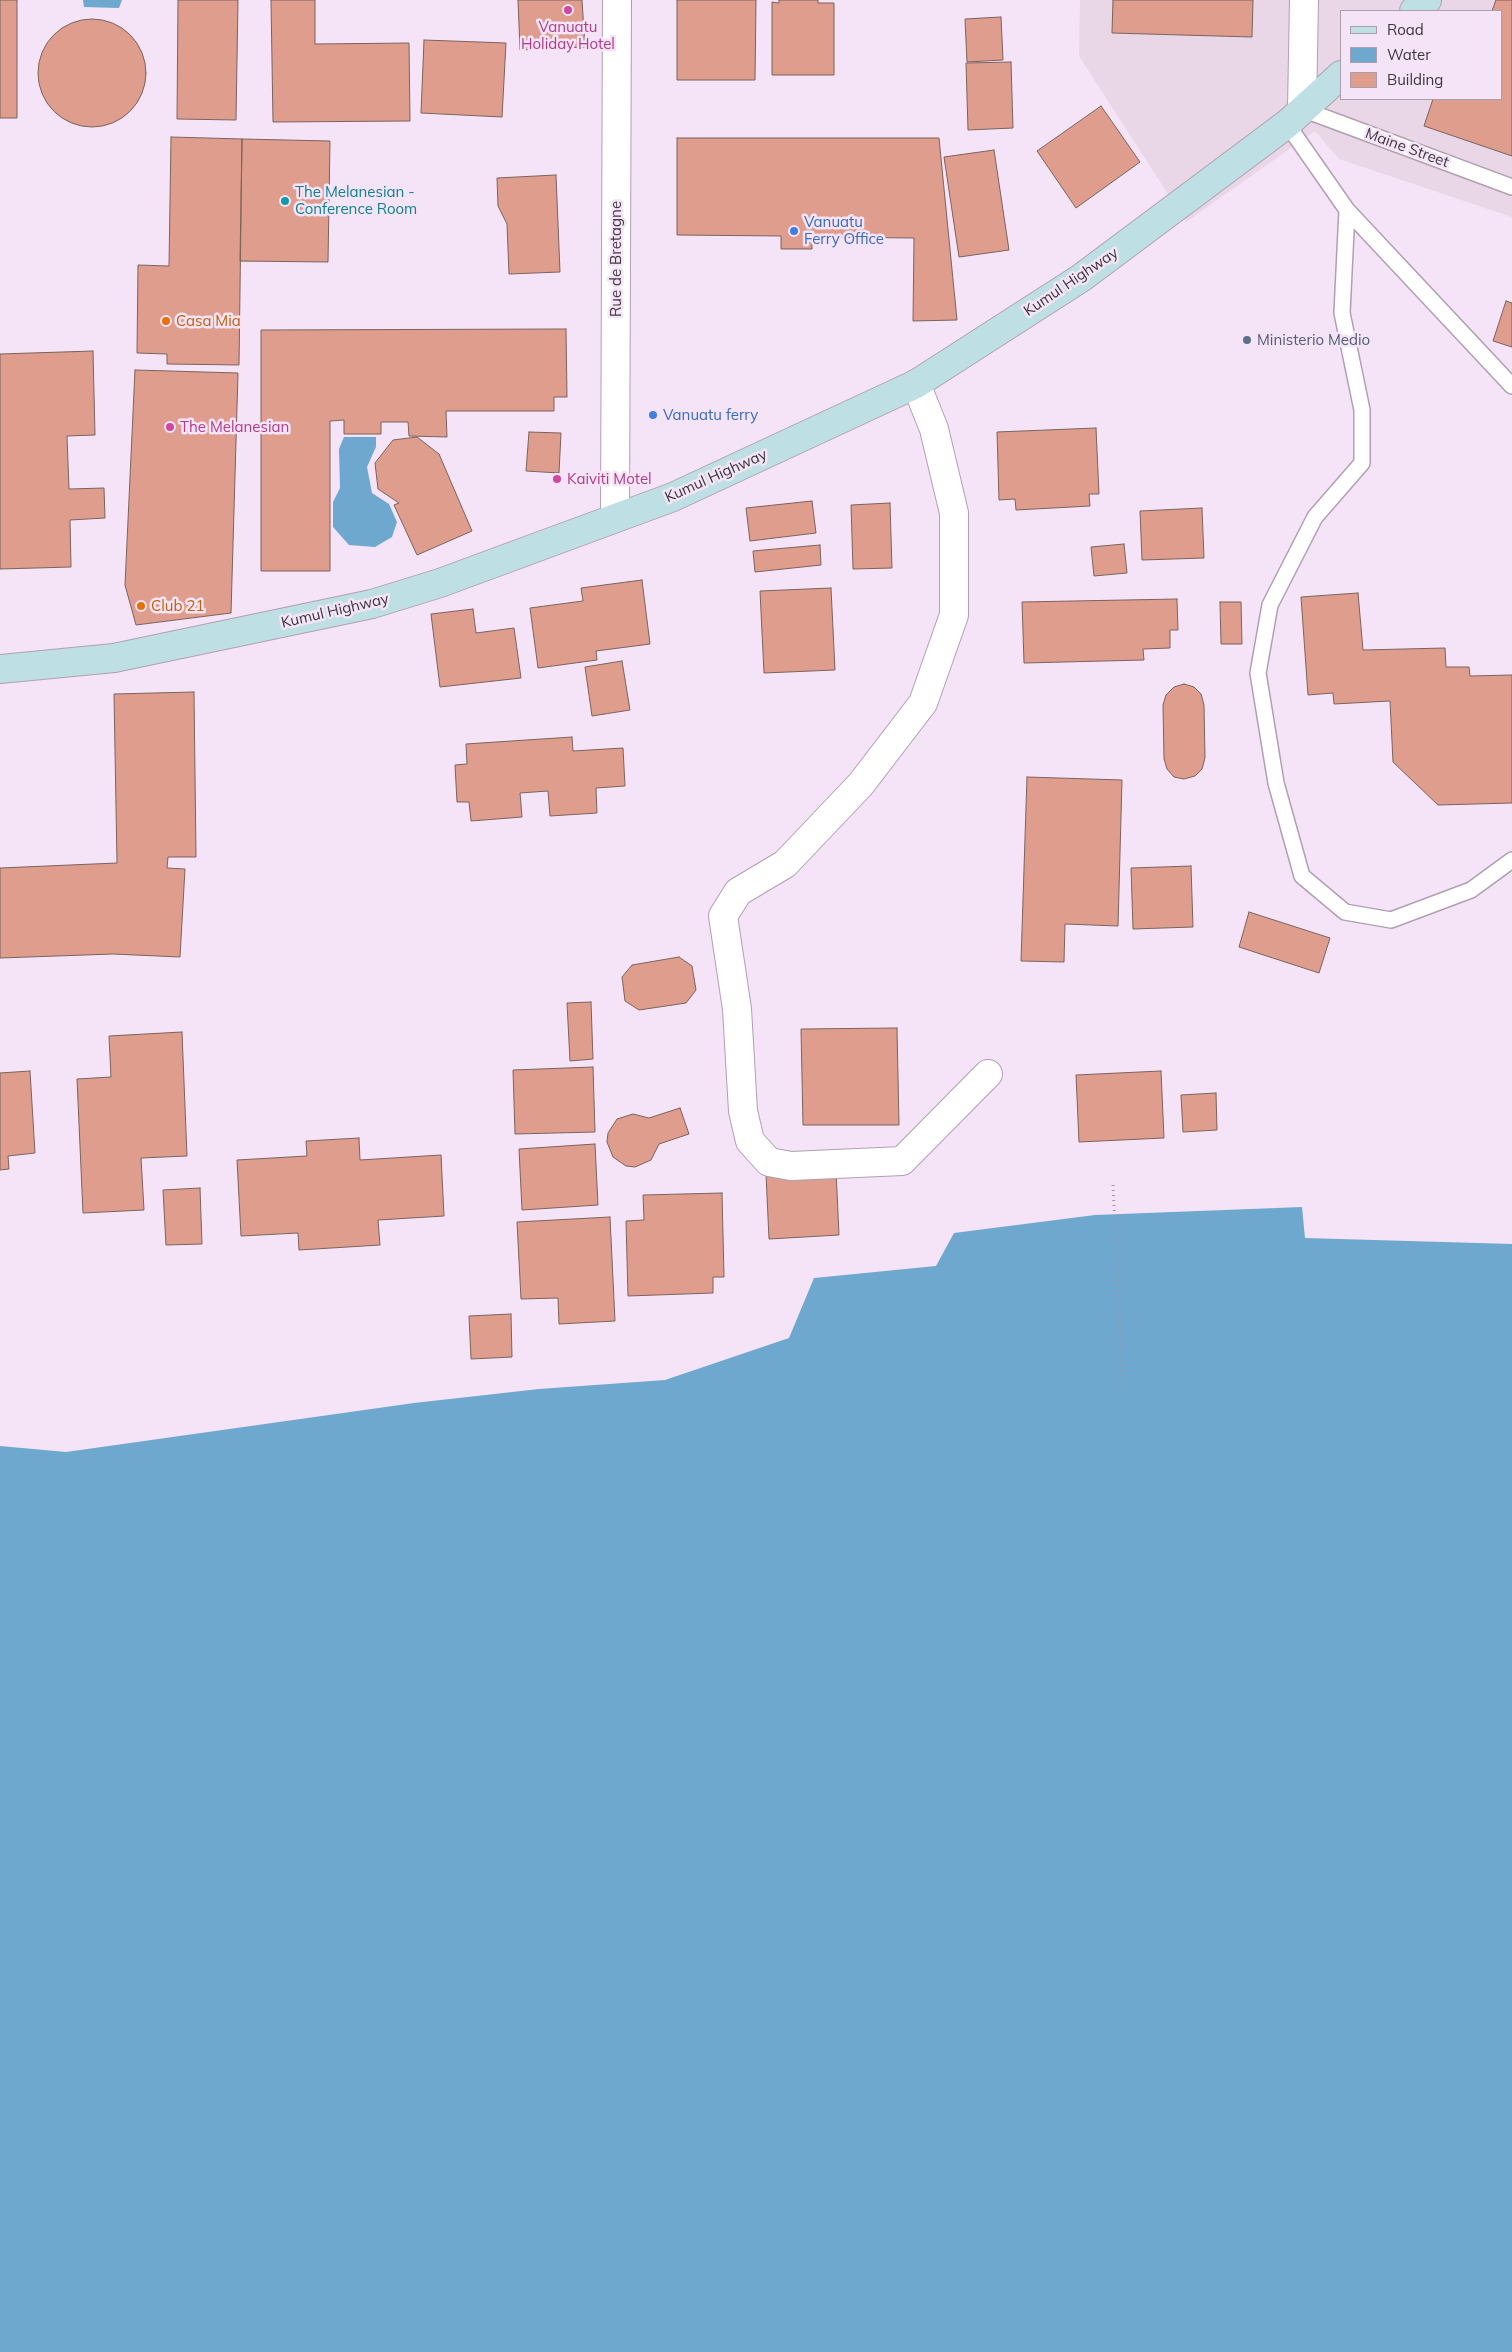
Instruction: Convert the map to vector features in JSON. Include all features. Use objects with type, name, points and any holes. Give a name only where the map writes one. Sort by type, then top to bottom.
[{"type":"street","name":"Rue de Bretagne","points":[[615,518],[617,0]]},
{"type":"street","points":[[1295,116],[1304,0]]},
{"type":"street","points":[[1415,10],[1426,0]]},
{"type":"street","name":"Kumul Highway","points":[[0,669],[114,658],[372,604],[440,583],[673,497],[916,384],[1081,278],[1295,116],[1340,76]]},
{"type":"street","points":[[916,384],[934,430],[954,513],[954,615],[923,703],[867,776],[785,864],[738,892],[723,916],[737,1009],[743,1111],[750,1141],[768,1162],[791,1166],[902,1161],[988,1074]]},
{"type":"lane","name":"Maine Street","points":[[1295,116],[1512,186]]},
{"type":"lane","points":[[1295,116],[1347,210],[1512,386]]},
{"type":"lane","points":[[1347,210],[1342,313],[1362,410],[1362,463],[1315,517],[1270,605],[1258,673],[1276,783],[1302,876],[1345,912],[1391,920],[1471,890],[1512,860]]},
{"type":"path","points":[[1113,1185],[1123,1393]]},
{"type":"shaded area","points":[[1080,0],[1512,0],[1512,217],[1339,159],[1315,131],[1186,222],[1079,56]]},
{"type":"water","points":[[83,0],[122,0],[119,8],[84,7]]},
{"type":"water","points":[[344,437],[376,437],[376,447],[367,467],[372,493],[389,504],[397,522],[392,537],[375,547],[349,545],[333,527],[333,502],[340,488],[339,449]]},
{"type":"water","points":[[1302,1207],[1305,1238],[1512,1244],[1512,2352],[0,2352],[0,1446],[66,1452],[414,1403],[539,1389],[665,1380],[789,1338],[814,1278],[936,1266],[954,1233],[1095,1215]]},
{"type":"building","points":[[0,0],[17,0],[17,118],[0,118]]},
{"type":"building","points":[[178,0],[238,0],[236,120],[177,119]]},
{"type":"building","points":[[271,0],[315,0],[315,44],[409,43],[410,121],[273,122]]},
{"type":"building","points":[[518,0],[582,0],[585,47],[520,50]]},
{"type":"building","points":[[677,0],[756,0],[755,80],[677,80]]},
{"type":"building","points":[[779,0],[818,0],[818,3],[834,3],[834,75],[772,75],[772,2],[779,3]]},
{"type":"building","points":[[1113,0],[1253,0],[1252,37],[1112,33]]},
{"type":"building","points":[[1496,0],[1512,0],[1512,156],[1424,126],[1433,100],[1502,100],[1502,10],[1492,10]]},
{"type":"building","points":[[1001,17],[1003,60],[967,62],[965,19]]},
{"type":"building","points":[[92,19],[113,23],[130,35],[142,52],[146,73],[142,94],[130,111],[113,123],[92,127],[71,123],[54,111],[42,94],[38,73],[42,52],[54,35],[71,23]]},
{"type":"building","points":[[424,40],[506,43],[502,117],[421,113]]},
{"type":"building","points":[[1011,62],[1013,128],[968,130],[966,63]]},
{"type":"building","points":[[1101,106],[1140,162],[1076,208],[1037,151]]},
{"type":"building","points":[[171,137],[242,139],[239,365],[167,364],[167,354],[137,353],[138,265],[169,266]]},
{"type":"building","points":[[677,138],[939,138],[957,320],[913,321],[914,238],[812,237],[812,249],[781,249],[781,236],[677,235]]},
{"type":"building","name":"The Melanesian - Conference Room","points":[[242,139],[330,141],[328,262],[240,261]]},
{"type":"building","points":[[994,150],[1009,250],[959,257],[944,157]]},
{"type":"building","points":[[556,175],[560,272],[509,274],[507,224],[498,206],[497,178]]},
{"type":"building","points":[[1506,301],[1512,303],[1512,347],[1493,341]]},
{"type":"building","points":[[566,329],[567,397],[554,397],[554,411],[446,411],[447,437],[409,436],[408,422],[381,422],[381,434],[344,434],[344,420],[330,421],[330,571],[261,571],[261,330]]},
{"type":"building","points":[[93,351],[95,435],[67,436],[69,489],[104,488],[105,518],[70,520],[71,567],[0,569],[0,354]]},
{"type":"building","points":[[135,370],[238,373],[231,613],[136,625],[125,585]]},
{"type":"building","points":[[1096,428],[1099,494],[1089,494],[1090,506],[1016,510],[1015,499],[999,500],[997,432]]},
{"type":"building","points":[[529,432],[561,433],[559,473],[526,471]]},
{"type":"building","points":[[417,437],[439,454],[472,531],[417,555],[394,505],[399,503],[378,489],[375,463],[393,440]]},
{"type":"building","points":[[812,501],[816,533],[750,541],[746,508]]},
{"type":"building","points":[[890,503],[892,568],[853,569],[851,505]]},
{"type":"building","points":[[1202,508],[1204,558],[1142,560],[1140,511]]},
{"type":"building","points":[[1124,544],[1127,573],[1094,576],[1091,547]]},
{"type":"building","points":[[820,545],[821,565],[755,572],[753,551]]},
{"type":"building","points":[[642,580],[650,644],[596,651],[597,660],[538,668],[530,608],[583,601],[581,588]]},
{"type":"building","points":[[831,588],[835,670],[764,673],[760,591]]},
{"type":"building","points":[[1358,593],[1363,650],[1445,648],[1446,667],[1469,667],[1470,676],[1512,675],[1512,803],[1438,805],[1393,762],[1390,701],[1334,704],[1333,693],[1308,695],[1301,597]]},
{"type":"building","points":[[1177,599],[1178,630],[1170,630],[1170,648],[1143,649],[1144,660],[1024,663],[1022,602]]},
{"type":"building","points":[[1220,602],[1241,602],[1242,644],[1221,644]]},
{"type":"building","points":[[473,609],[476,633],[514,628],[521,678],[440,687],[431,614]]},
{"type":"building","points":[[622,661],[630,710],[592,716],[585,667]]},
{"type":"building","points":[[1184,684],[1194,687],[1201,694],[1204,705],[1205,758],[1202,769],[1195,776],[1184,779],[1174,777],[1167,769],[1164,759],[1163,705],[1166,695],[1174,687]]},
{"type":"building","points":[[194,692],[196,857],[168,857],[167,868],[185,869],[180,957],[113,954],[0,958],[0,868],[117,863],[114,694]]},
{"type":"building","points":[[572,737],[573,751],[623,748],[625,786],[596,788],[597,813],[550,816],[548,791],[520,793],[522,817],[471,821],[469,802],[457,802],[455,765],[467,764],[466,744]]},
{"type":"building","points":[[1027,777],[1122,780],[1118,926],[1065,924],[1064,962],[1021,961]]},
{"type":"building","points":[[1191,866],[1193,927],[1133,929],[1131,868]]},
{"type":"building","points":[[1249,912],[1330,938],[1319,973],[1239,947]]},
{"type":"building","points":[[679,957],[692,966],[696,990],[686,1003],[639,1010],[625,1001],[622,977],[632,965]]},
{"type":"building","points":[[591,1002],[593,1059],[570,1061],[567,1003]]},
{"type":"building","points":[[897,1028],[899,1125],[803,1125],[801,1029]]},
{"type":"building","points":[[182,1032],[187,1156],[141,1158],[144,1210],[83,1213],[77,1079],[111,1077],[109,1036]]},
{"type":"building","points":[[593,1067],[595,1132],[515,1134],[513,1070]]},
{"type":"building","points":[[30,1071],[35,1153],[8,1156],[9,1169],[0,1170],[0,1073]]},
{"type":"building","points":[[1161,1071],[1164,1138],[1079,1142],[1076,1075]]},
{"type":"building","points":[[1216,1093],[1217,1130],[1183,1132],[1181,1095]]},
{"type":"building","points":[[680,1108],[689,1134],[659,1144],[651,1160],[635,1167],[626,1166],[613,1157],[607,1142],[608,1133],[617,1119],[633,1114],[649,1118]]},
{"type":"building","points":[[359,1138],[360,1160],[441,1155],[444,1216],[378,1220],[380,1245],[299,1250],[298,1233],[241,1236],[237,1160],[307,1156],[306,1141]]},
{"type":"building","points":[[595,1144],[598,1205],[522,1210],[519,1149]]},
{"type":"building","points":[[836,1170],[839,1235],[769,1239],[766,1174]]},
{"type":"building","points":[[200,1188],[202,1244],[166,1245],[163,1190]]},
{"type":"building","points":[[722,1193],[724,1277],[713,1277],[713,1293],[628,1296],[626,1221],[644,1220],[643,1195]]},
{"type":"building","points":[[610,1217],[615,1321],[559,1324],[558,1298],[521,1299],[517,1222]]},
{"type":"building","points":[[511,1314],[512,1357],[471,1359],[469,1316]]},
{"type":"place","name":"Vanuatu Holiday Hotel","points":[[568,10]]},
{"type":"place","name":"The Melanesian - Conference Room","points":[[285,201]]},
{"type":"place","name":"Vanuatu Ferry Office","points":[[794,231]]},
{"type":"place","name":"Casa Mia","points":[[166,321]]},
{"type":"place","name":"Ministerio Medio","points":[[1247,340]]},
{"type":"place","name":"Vanuatu ferry","points":[[653,415]]},
{"type":"place","name":"The Melanesian","points":[[170,427]]},
{"type":"place","name":"Kaiviti Motel","points":[[557,479]]},
{"type":"place","name":"Club 21","points":[[141,606]]}]
